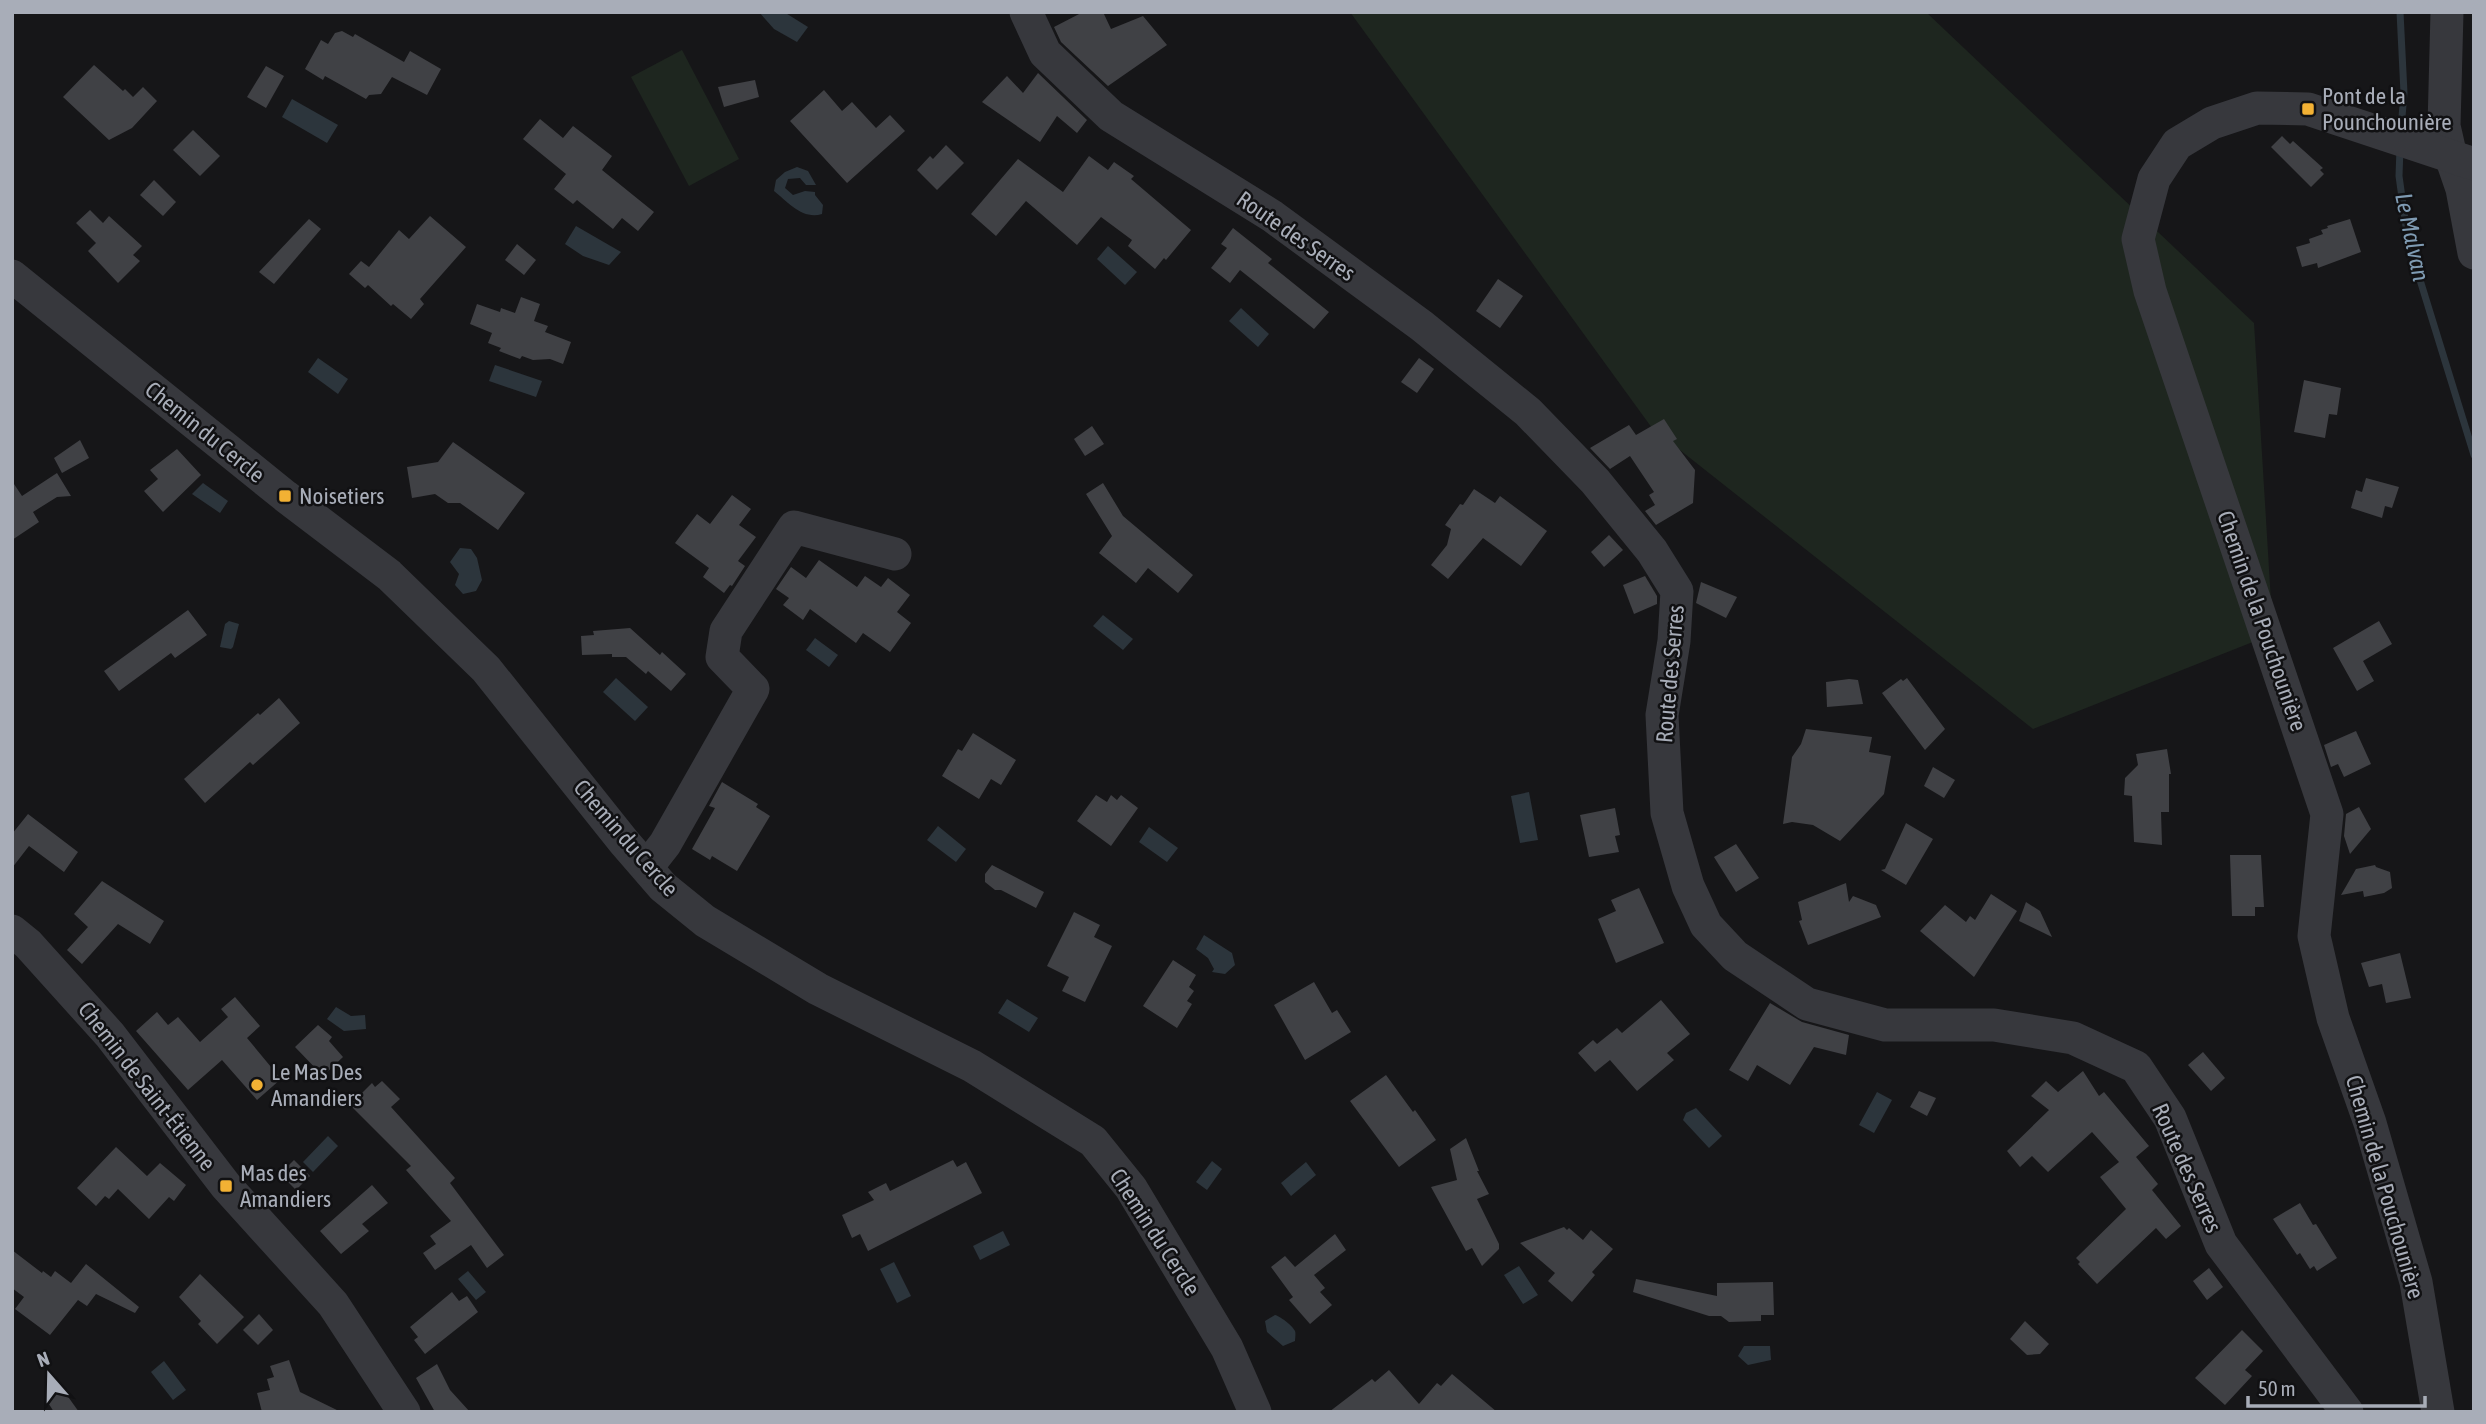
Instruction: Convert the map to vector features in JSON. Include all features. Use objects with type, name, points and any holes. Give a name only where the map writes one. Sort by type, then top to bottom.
[{"type":"street","name":"Route des Serres","points":[[1026,12],[1045,53],[1111,116],[1272,216],[1415,320],[1528,412],[1595,481],[1652,551],[1677,591],[1674,641],[1662,715],[1667,813],[1688,886],[1706,925],[1735,956],[1807,1004],[1885,1026],[1994,1025],[2073,1038],[2136,1067],[2170,1118],[2221,1244],[2347,1412]]},
{"type":"street","points":[[2447,12],[2444,126],[2462,161],[2462,188],[2474,253]]},
{"type":"street","name":"Chemin de la Pouchounière","points":[[2438,1412],[2416,1282],[2370,1123],[2333,1018],[2314,936],[2327,814],[2150,291],[2138,239],[2154,179],[2176,144],[2212,123],[2257,108],[2308,108],[2462,161]]},
{"type":"street","name":"Chemin du Cercle","points":[[12,276],[285,496],[389,575],[486,669],[624,842],[663,887],[705,922],[818,989],[972,1066],[1093,1141],[1131,1188],[1214,1325],[1255,1412]]},
{"type":"street","points":[[646,867],[665,844],[753,689],[722,657],[726,631],[794,527],[895,554]]},
{"type":"street","name":"Chemin de Saint-Étienne","points":[[12,932],[28,944],[110,1035],[226,1186],[333,1304],[404,1412]]},
{"type":"shaded area","points":[[759,12],[784,12],[808,27],[797,42],[774,29]]},
{"type":"shaded area","points":[[1350,12],[1926,12],[2254,323],[2273,634],[2033,729],[1652,428]]},
{"type":"shaded area","points":[[682,50],[739,159],[689,186],[631,77]]},
{"type":"shaded area","points":[[292,99],[338,125],[327,143],[282,117]]},
{"type":"shaded area","points":[[797,167],[808,171],[816,185],[806,185],[800,178],[788,179],[785,188],[793,195],[805,191],[815,192],[823,205],[822,214],[802,213],[774,191],[776,180]]},
{"type":"shaded area","points":[[576,226],[621,252],[609,265],[583,256],[565,244]]},
{"type":"shaded area","points":[[1108,246],[1137,272],[1125,285],[1097,259]]},
{"type":"shaded area","points":[[1241,308],[1269,334],[1258,347],[1229,321]]},
{"type":"shaded area","points":[[318,358],[348,379],[338,394],[308,372]]},
{"type":"shaded area","points":[[495,365],[542,381],[536,397],[489,381]]},
{"type":"shaded area","points":[[203,483],[228,501],[220,513],[192,494]]},
{"type":"shaded area","points":[[460,548],[471,549],[477,558],[482,580],[476,591],[463,594],[455,585],[459,574],[450,562]]},
{"type":"shaded area","points":[[1103,615],[1133,639],[1123,650],[1093,626]]},
{"type":"shaded area","points":[[229,621],[239,624],[231,649],[220,647],[225,624]]},
{"type":"shaded area","points":[[815,638],[838,655],[829,667],[806,650]]},
{"type":"shaded area","points":[[616,678],[648,707],[635,721],[603,692]]},
{"type":"shaded area","points":[[1529,792],[1538,840],[1520,843],[1511,796]]},
{"type":"shaded area","points":[[938,826],[966,849],[956,862],[927,840]]},
{"type":"shaded area","points":[[1149,827],[1178,848],[1167,862],[1139,842]]},
{"type":"shaded area","points":[[1204,935],[1232,953],[1235,965],[1225,974],[1212,972],[1214,969],[1208,958],[1196,949]]},
{"type":"shaded area","points":[[1007,999],[1038,1018],[1029,1032],[998,1013]]},
{"type":"shaded area","points":[[336,1007],[351,1016],[365,1015],[366,1029],[344,1031],[327,1019]]},
{"type":"shaded area","points":[[1877,1092],[1892,1100],[1874,1133],[1859,1125]]},
{"type":"shaded area","points":[[1696,1108],[1722,1136],[1709,1148],[1683,1120],[1686,1113]]},
{"type":"shaded area","points":[[328,1136],[338,1146],[313,1172],[303,1162]]},
{"type":"shaded area","points":[[1212,1161],[1222,1169],[1207,1190],[1196,1182]]},
{"type":"shaded area","points":[[1306,1162],[1316,1175],[1291,1196],[1281,1183]]},
{"type":"shaded area","points":[[1003,1231],[1010,1245],[980,1260],[973,1246]]},
{"type":"shaded area","points":[[894,1262],[911,1296],[897,1303],[880,1269]]},
{"type":"shaded area","points":[[1519,1266],[1538,1295],[1523,1304],[1504,1275]]},
{"type":"shaded area","points":[[468,1271],[486,1292],[476,1300],[458,1279]]},
{"type":"shaded area","points":[[1275,1315],[1294,1329],[1295,1341],[1283,1346],[1267,1332],[1265,1321]]},
{"type":"shaded area","points":[[1744,1346],[1770,1346],[1771,1360],[1748,1365],[1738,1356]]},
{"type":"shaded area","points":[[164,1361],[186,1390],[173,1400],[151,1372]]},
{"type":"building","points":[[1083,12],[1103,12],[1111,29],[1143,16],[1167,45],[1108,86],[1061,42],[1054,27]]},
{"type":"building","points":[[342,31],[353,37],[355,34],[404,62],[410,51],[441,69],[427,95],[392,77],[381,94],[369,95],[366,99],[325,76],[323,80],[305,69],[321,40],[328,44],[335,33]]},
{"type":"building","points":[[94,65],[133,97],[143,87],[157,101],[132,128],[109,140],[63,97]]},
{"type":"building","points":[[266,66],[284,76],[266,108],[247,97]]},
{"type":"building","points":[[1038,73],[1087,120],[1077,133],[1057,116],[1040,142],[982,102],[1007,76],[1023,93]]},
{"type":"building","points":[[755,80],[759,97],[724,107],[718,87]]},
{"type":"building","points":[[824,90],[842,111],[852,102],[876,128],[890,115],[905,131],[847,183],[790,121]]},
{"type":"building","points":[[540,119],[563,138],[573,126],[612,156],[602,170],[654,212],[638,231],[622,218],[613,229],[577,200],[573,204],[554,189],[566,174],[523,139]]},
{"type":"building","points":[[193,130],[220,156],[200,176],[173,150]]},
{"type":"building","points":[[2282,136],[2290,144],[2293,141],[2323,168],[2320,170],[2324,174],[2311,187],[2271,147]]},
{"type":"building","points":[[946,145],[964,163],[937,190],[917,170],[930,156],[933,159]]},
{"type":"building","points":[[1089,156],[1108,170],[1114,162],[1134,176],[1131,179],[1191,230],[1155,269],[1128,246],[1132,240],[1101,217],[1077,245],[1026,201],[996,236],[971,214],[1018,159],[1063,192]]},
{"type":"building","points":[[154,180],[176,202],[163,216],[140,195]]},
{"type":"building","points":[[90,210],[103,223],[109,216],[142,246],[133,255],[140,261],[118,283],[88,251],[96,243],[76,223]]},
{"type":"building","points":[[430,216],[466,247],[420,299],[424,304],[411,319],[393,304],[391,306],[368,285],[365,288],[349,274],[361,261],[369,267],[399,230],[409,239]]},
{"type":"building","points":[[309,219],[321,229],[274,284],[259,272]]},
{"type":"building","points":[[2350,219],[2361,252],[2318,268],[2317,263],[2302,267],[2296,247],[2310,243],[2309,239],[2323,234],[2321,230],[2328,228],[2327,226]]},
{"type":"building","points":[[1233,228],[1272,259],[1268,263],[1329,312],[1314,329],[1240,270],[1230,283],[1211,268],[1227,248],[1221,244]]},
{"type":"building","points":[[517,244],[536,260],[524,275],[505,260]]},
{"type":"building","points":[[1498,279],[1523,296],[1500,328],[1476,311]]},
{"type":"building","points":[[521,297],[540,304],[534,321],[548,326],[545,332],[571,342],[563,364],[550,359],[533,360],[522,356],[520,359],[499,351],[501,348],[488,343],[492,333],[470,324],[477,304],[500,312],[501,308],[515,313]]},
{"type":"building","points":[[1419,358],[1434,369],[1417,393],[1401,382]]},
{"type":"building","points":[[2304,380],[2341,388],[2337,415],[2329,414],[2325,438],[2294,432]]},
{"type":"building","points":[[1664,419],[1677,439],[1673,441],[1695,470],[1693,503],[1656,525],[1645,511],[1655,505],[1649,495],[1654,492],[1630,456],[1610,469],[1590,448],[1629,425],[1636,435]]},
{"type":"building","points":[[1092,426],[1104,444],[1085,456],[1074,439]]},
{"type":"building","points":[[80,440],[89,458],[62,473],[54,458]]},
{"type":"building","points":[[453,442],[525,493],[498,530],[460,503],[448,503],[435,494],[412,498],[407,467],[438,462]]},
{"type":"building","points":[[177,449],[201,475],[163,512],[144,491],[158,479],[150,470]]},
{"type":"building","points":[[57,473],[71,496],[57,497],[33,512],[39,522],[12,540],[12,481],[22,496]]},
{"type":"building","points":[[2366,478],[2399,487],[2392,508],[2385,506],[2382,518],[2351,508],[2356,490],[2362,492]]},
{"type":"building","points":[[1103,483],[1123,516],[1193,575],[1178,593],[1148,568],[1136,583],[1099,553],[1112,536],[1086,494]]},
{"type":"building","points":[[1474,489],[1495,503],[1500,496],[1547,531],[1521,566],[1483,538],[1448,579],[1431,565],[1447,545],[1451,529],[1445,525]]},
{"type":"building","points":[[732,495],[751,509],[739,525],[756,537],[738,561],[745,566],[724,593],[703,577],[709,568],[675,543],[697,514],[710,524]]},
{"type":"building","points":[[1609,535],[1623,550],[1604,567],[1591,552]]},
{"type":"building","points":[[819,560],[857,587],[865,576],[881,587],[888,578],[910,595],[897,612],[911,623],[890,652],[863,633],[856,643],[810,609],[803,620],[783,605],[789,598],[776,589],[791,567],[806,578]]},
{"type":"building","points":[[1645,576],[1657,596],[1657,604],[1634,614],[1623,585]]},
{"type":"building","points":[[1701,582],[1737,597],[1726,618],[1696,603]]},
{"type":"building","points":[[188,610],[207,635],[175,658],[171,653],[119,691],[104,671]]},
{"type":"building","points":[[2379,621],[2392,644],[2363,661],[2374,681],[2357,691],[2333,648]]},
{"type":"building","points":[[630,628],[686,674],[671,691],[626,657],[612,657],[612,654],[582,655],[581,636],[594,635],[593,631]]},
{"type":"building","points":[[1907,678],[1945,729],[1925,750],[1882,693],[1901,679],[1903,681]]},
{"type":"building","points":[[1858,680],[1863,704],[1827,707],[1826,682]]},
{"type":"building","points":[[279,698],[300,723],[253,765],[250,762],[205,803],[184,779],[258,713],[260,715]]},
{"type":"building","points":[[1806,729],[1872,737],[1869,752],[1891,756],[1884,794],[1840,841],[1813,825],[1792,822],[1783,824],[1792,757],[1801,744]]},
{"type":"building","points":[[2356,731],[2371,764],[2344,777],[2338,764],[2331,767],[2324,745]]},
{"type":"building","points":[[973,733],[1016,760],[1001,785],[991,779],[979,799],[942,776],[958,749],[962,751]]},
{"type":"building","points":[[2167,749],[2171,774],[2169,812],[2161,812],[2162,845],[2134,842],[2132,796],[2124,795],[2125,778],[2138,765],[2136,754]]},
{"type":"building","points":[[1933,767],[1955,780],[1944,798],[1924,786]]},
{"type":"building","points":[[722,782],[758,804],[756,807],[770,816],[737,871],[712,856],[710,860],[692,849],[715,808],[709,806]]},
{"type":"building","points":[[1096,795],[1107,802],[1111,795],[1117,800],[1121,795],[1138,808],[1111,846],[1077,821]]},
{"type":"building","points":[[2359,807],[2371,829],[2350,854],[2344,836],[2346,814]]},
{"type":"building","points":[[1615,808],[1620,835],[1615,836],[1619,852],[1589,857],[1580,815]]},
{"type":"building","points":[[28,814],[78,852],[64,872],[29,846],[12,868],[12,834]]},
{"type":"building","points":[[1906,823],[1933,839],[1906,885],[1881,870],[1885,869]]},
{"type":"building","points":[[1736,844],[1759,878],[1736,892],[1714,857]]},
{"type":"building","points":[[2230,855],[2261,855],[2264,907],[2255,907],[2255,916],[2232,916]]},
{"type":"building","points":[[992,865],[1044,892],[1036,908],[1001,890],[995,890],[985,882],[985,874]]},
{"type":"building","points":[[2375,865],[2390,872],[2392,888],[2384,893],[2364,897],[2363,891],[2341,895],[2356,869]]},
{"type":"building","points":[[102,881],[164,921],[150,944],[118,924],[82,964],[67,950],[88,927],[74,914]]},
{"type":"building","points":[[1846,883],[1849,902],[1853,896],[1876,905],[1881,917],[1808,945],[1799,921],[1802,920],[1798,902]]},
{"type":"building","points":[[1639,888],[1664,943],[1616,963],[1598,919],[1616,911],[1611,900]]},
{"type":"building","points":[[1991,894],[2017,911],[1974,977],[1920,931],[1945,905],[1966,922],[1970,916],[1975,920]]},
{"type":"building","points":[[2026,902],[2040,911],[2052,937],[2019,921]]},
{"type":"building","points":[[1074,912],[1100,925],[1094,937],[1112,946],[1085,1002],[1062,991],[1069,977],[1047,966]]},
{"type":"building","points":[[2400,953],[2411,998],[2386,1003],[2382,984],[2369,987],[2361,963]]},
{"type":"building","points":[[1173,960],[1196,975],[1189,987],[1194,991],[1187,1001],[1192,1004],[1177,1028],[1143,1006]]},
{"type":"building","points":[[1314,982],[1332,1013],[1337,1010],[1351,1032],[1305,1060],[1274,1005]]},
{"type":"building","points":[[235,997],[260,1026],[247,1038],[281,1079],[257,1100],[222,1060],[188,1090],[136,1031],[157,1012],[168,1025],[178,1017],[200,1042],[228,1017],[221,1009]]},
{"type":"building","points":[[1661,1000],[1690,1034],[1667,1053],[1674,1060],[1637,1091],[1610,1060],[1595,1072],[1578,1053],[1593,1040],[1597,1044],[1617,1028],[1622,1033]]},
{"type":"building","points":[[1770,1003],[1802,1022],[1849,1035],[1846,1055],[1814,1047],[1790,1085],[1757,1065],[1748,1081],[1729,1070]]},
{"type":"building","points":[[318,1025],[332,1037],[329,1041],[343,1057],[323,1076],[295,1047]]},
{"type":"building","points":[[2203,1052],[2225,1078],[2211,1091],[2188,1065]]},
{"type":"building","points":[[2083,1071],[2099,1096],[2104,1092],[2149,1146],[2136,1157],[2158,1184],[2152,1190],[2181,1226],[2166,1239],[2156,1228],[2097,1284],[2078,1264],[2080,1262],[2076,1258],[2126,1209],[2100,1177],[2119,1162],[2092,1132],[2048,1172],[2032,1156],[2020,1167],[2007,1151],[2049,1110],[2031,1096],[2046,1081],[2058,1092]]},
{"type":"building","points":[[1386,1075],[1436,1140],[1399,1167],[1350,1101]]},
{"type":"building","points":[[382,1081],[400,1099],[391,1107],[455,1178],[450,1183],[504,1255],[487,1268],[471,1245],[435,1270],[423,1253],[436,1244],[430,1236],[451,1221],[406,1170],[411,1166],[350,1105],[372,1083],[375,1087]]},
{"type":"building","points":[[1919,1091],[1936,1098],[1927,1116],[1910,1107]]},
{"type":"building","points":[[1466,1138],[1477,1171],[1489,1194],[1477,1199],[1499,1244],[1499,1249],[1482,1266],[1472,1248],[1466,1251],[1431,1187],[1457,1180],[1450,1149]]},
{"type":"building","points":[[116,1147],[147,1176],[160,1163],[186,1185],[174,1201],[169,1197],[149,1219],[118,1189],[109,1199],[105,1196],[96,1206],[77,1188]]},
{"type":"building","points":[[294,1160],[310,1176],[296,1190],[280,1174]]},
{"type":"building","points":[[953,1160],[957,1167],[966,1162],[982,1193],[868,1251],[860,1234],[852,1238],[842,1215],[874,1200],[868,1192],[886,1183],[890,1191]]},
{"type":"building","points":[[372,1185],[388,1203],[362,1224],[369,1231],[341,1254],[320,1231]]},
{"type":"building","points":[[2300,1203],[2337,1258],[2317,1271],[2314,1266],[2310,1269],[2300,1253],[2297,1255],[2273,1219]]},
{"type":"building","points":[[1564,1227],[1583,1240],[1591,1230],[1613,1249],[1592,1272],[1595,1275],[1572,1302],[1548,1281],[1555,1273],[1520,1243]]},
{"type":"building","points":[[1335,1234],[1346,1250],[1314,1275],[1325,1288],[1320,1292],[1332,1305],[1310,1324],[1289,1300],[1293,1297],[1271,1267],[1285,1256],[1295,1267]]},
{"type":"building","points":[[12,1250],[42,1273],[43,1271],[51,1277],[55,1271],[71,1283],[86,1264],[139,1307],[135,1313],[96,1294],[87,1306],[78,1300],[50,1335],[15,1309],[24,1297],[12,1288]]},
{"type":"building","points":[[2209,1268],[2223,1287],[2207,1300],[2193,1281]]},
{"type":"building","points":[[200,1274],[244,1317],[217,1344],[198,1324],[201,1321],[179,1297]]},
{"type":"building","points":[[1636,1279],[1717,1296],[1717,1283],[1773,1282],[1774,1315],[1761,1315],[1761,1321],[1729,1322],[1721,1316],[1709,1316],[1633,1292]]},
{"type":"building","points":[[452,1292],[459,1301],[467,1296],[478,1312],[425,1354],[414,1340],[418,1337],[410,1327]]},
{"type":"building","points":[[259,1314],[273,1330],[258,1345],[243,1330]]},
{"type":"building","points":[[2025,1321],[2049,1344],[2040,1354],[2027,1355],[2010,1339]]},
{"type":"building","points":[[2242,1330],[2263,1351],[2245,1370],[2252,1376],[2225,1405],[2195,1378]]},
{"type":"building","points":[[289,1360],[300,1392],[341,1412],[262,1412],[257,1393],[270,1390],[267,1379],[274,1377],[270,1366]]},
{"type":"building","points":[[437,1364],[450,1390],[470,1412],[435,1412],[416,1378]]},
{"type":"building","points":[[1389,1370],[1419,1404],[1437,1383],[1441,1386],[1452,1374],[1497,1412],[1329,1412],[1372,1379],[1375,1382]]},
{"type":"building","points":[[61,1387],[79,1412],[54,1412],[45,1398]]},
{"type":"waterway","name":"Le Malvan","points":[[2400,12],[2404,93],[2401,129]]},
{"type":"waterway","name":"Le Malvan","points":[[2400,148],[2399,176],[2408,241],[2474,455]]},
{"type":"place","name":"Pont de la Pounchounière","points":[[2308,109]]},
{"type":"place","name":"Noisetiers","points":[[285,496]]},
{"type":"place","name":"Le Mas Des Amandiers","points":[[257,1085]]},
{"type":"place","name":"Mas des Amandiers","points":[[226,1186]]}]
